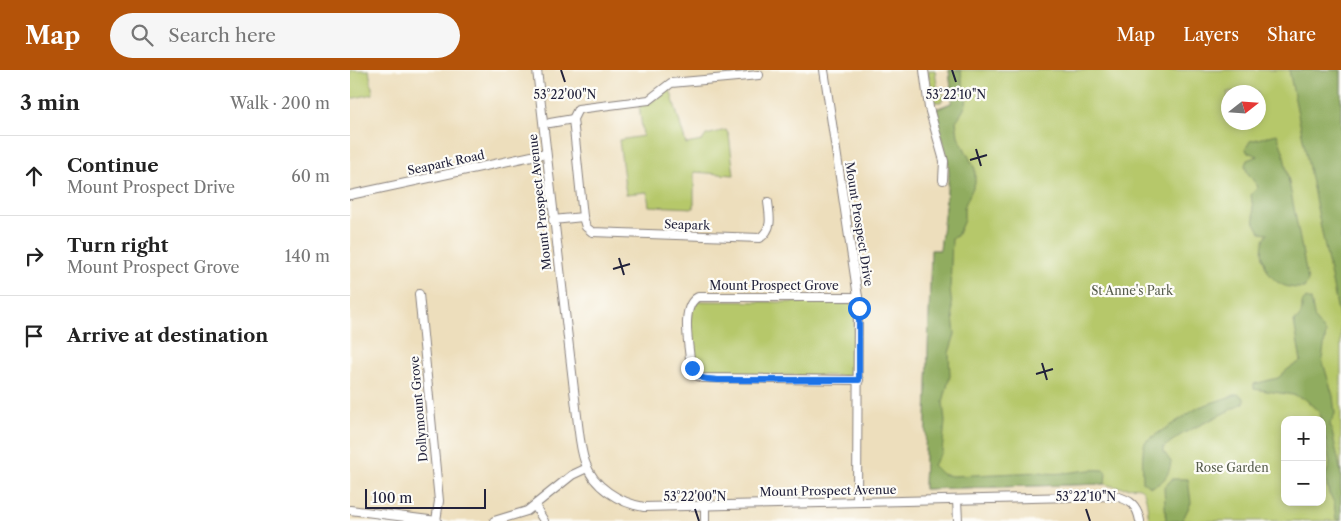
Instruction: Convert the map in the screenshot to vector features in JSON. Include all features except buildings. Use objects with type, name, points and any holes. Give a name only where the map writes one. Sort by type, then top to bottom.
[{"type":"street","name":"Mount Prospect Avenue","points":[[537,70],[576,416],[587,468],[601,486],[627,504],[644,506],[1115,496],[1132,501],[1138,509],[1140,521]]},
{"type":"street","name":"Mount Prospect Drive","points":[[824,70],[858,297],[857,502]]},
{"type":"street","points":[[924,70],[928,108],[944,161],[943,180]]},
{"type":"street","points":[[553,220],[583,217],[573,119],[578,109],[649,100],[671,83],[759,75]]},
{"type":"street","points":[[550,123],[573,119]]},
{"type":"street","name":"Seapark Road","points":[[350,195],[546,153]]},
{"type":"street","name":"Seapark","points":[[583,217],[586,226],[592,232],[760,238],[767,233],[771,224],[768,202]]},
{"type":"street","name":"Dollymount Grove","points":[[419,294],[438,501],[437,521]]},
{"type":"street","name":"Mount Prospect Grove","points":[[858,297],[698,297],[693,299],[686,312],[692,368],[696,375],[702,378],[859,380]]},
{"type":"street","points":[[494,521],[516,515],[535,506],[572,475],[587,468]]},
{"type":"street","points":[[957,500],[958,521]]},
{"type":"street","points":[[705,504],[705,521]]},
{"type":"street","points":[[535,506],[544,521]]},
{"type":"street","points":[[350,510],[437,521]]},
{"type":"green space","points":[[350,70],[369,70],[373,94],[350,99]]},
{"type":"green space","points":[[928,70],[935,70],[938,92],[943,92],[941,102],[935,102],[932,99]]},
{"type":"green space","name":"St Anne's Park","points":[[949,70],[1341,70],[1341,521],[1149,521],[1145,495],[1142,490],[1105,484],[924,489],[931,250],[940,250],[949,174],[948,160],[934,113],[935,109],[951,103]]},
{"type":"green space","points":[[949,70],[961,70],[967,100],[956,121],[958,136],[975,169],[975,183],[964,207],[964,220],[957,236],[952,238],[950,289],[955,334],[949,353],[950,376],[943,402],[945,422],[942,452],[933,465],[942,474],[952,476],[1040,472],[1056,474],[1104,470],[1106,473],[1105,484],[924,489],[931,250],[940,250],[949,174],[948,160],[934,111],[951,103]]},
{"type":"green space","points":[[1289,70],[1341,70],[1341,326]]},
{"type":"green space","points":[[670,89],[686,144],[702,141],[706,135],[726,130],[729,135],[734,175],[694,172],[694,208],[649,206],[647,192],[626,194],[619,140],[643,136],[639,105],[651,102]]},
{"type":"green space","points":[[1277,134],[1283,151],[1308,281],[1304,288],[1292,288],[1284,285],[1270,275],[1262,253],[1264,239],[1268,233],[1260,232],[1255,223],[1251,195],[1258,187],[1247,172],[1245,165],[1247,160],[1258,156],[1247,152],[1246,148],[1250,141]]},
{"type":"green space","points":[[1306,298],[1311,300],[1315,320],[1326,333],[1322,359],[1333,396],[1335,414],[1330,423],[1341,472],[1341,521],[1336,519],[1334,502],[1329,494],[1326,481],[1326,474],[1330,464],[1326,442],[1326,416],[1320,416],[1319,412],[1305,399],[1293,395],[1254,389],[1254,384],[1278,378],[1301,361],[1294,321],[1300,316],[1302,303]]},
{"type":"green space","points":[[699,301],[850,303],[855,312],[854,372],[846,376],[701,374],[695,367],[689,312],[689,307]]},
{"type":"green space","points":[[1238,394],[1244,398],[1244,403],[1182,434],[1164,447],[1164,452],[1171,462],[1169,471],[1163,481],[1151,487],[1143,482],[1143,454],[1146,441],[1199,407]]},
{"type":"green space","points":[[1172,479],[1188,479],[1191,503],[1182,521],[1166,521],[1164,488]]},
{"type":"route","points":[[692,368],[696,375],[702,378],[720,380],[859,380],[859,308]]},
{"type":"park label","name":"Rose Garden","points":[[1232,468]]}]
